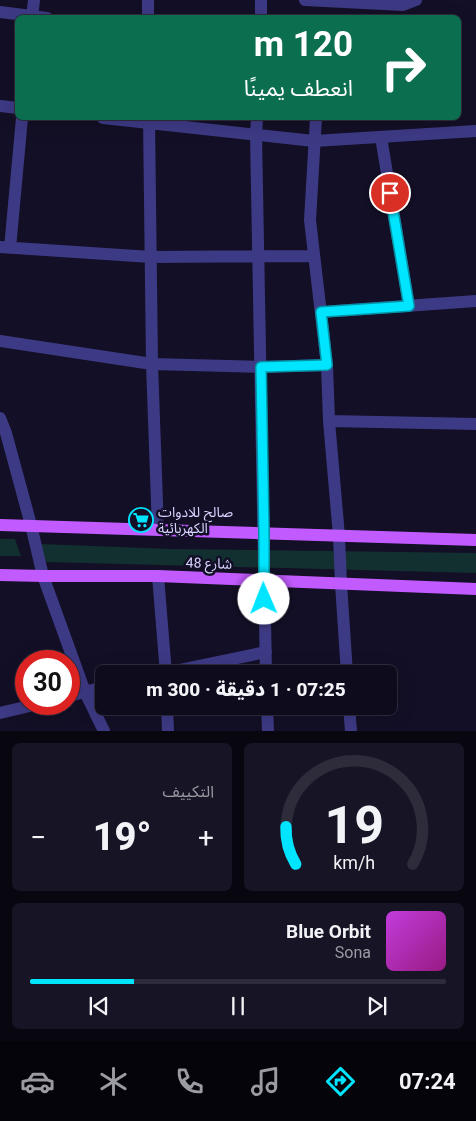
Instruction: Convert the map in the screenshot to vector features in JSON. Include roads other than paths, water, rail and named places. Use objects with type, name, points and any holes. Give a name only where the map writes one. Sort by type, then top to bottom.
[{"type":"main road","points":[[0,525],[476,540]]},
{"type":"main road","name":"48 شارع","points":[[0,575],[158,576],[476,589]]},
{"type":"street","points":[[32,15],[34,0]]},
{"type":"street","points":[[148,0],[148,15]]},
{"type":"street","points":[[261,0],[261,15]]},
{"type":"street","points":[[306,0],[403,5],[416,0]]},
{"type":"street","points":[[0,12],[19,15]]},
{"type":"street","points":[[0,106],[15,108]]},
{"type":"street","points":[[22,120],[5,247],[151,256],[314,256]]},
{"type":"street","points":[[158,530],[152,364],[149,120],[314,141],[476,131]]},
{"type":"street","points":[[256,120],[266,665]]},
{"type":"street","points":[[316,120],[310,220],[327,365],[340,536],[346,665]]},
{"type":"street","points":[[381,137],[409,306]]},
{"type":"street","points":[[321,312],[476,301]]},
{"type":"street","points":[[0,341],[152,364],[261,367],[327,365]]},
{"type":"street","points":[[0,418],[6,433],[43,576],[84,692],[104,731]]},
{"type":"street","points":[[330,421],[476,424]]},
{"type":"street","points":[[158,576],[164,665]]},
{"type":"street","points":[[203,665],[266,652]]},
{"type":"street","points":[[80,693],[95,689]]},
{"type":"street","points":[[0,713],[15,709]]},
{"type":"street","points":[[168,715],[168,731]]},
{"type":"street","points":[[267,715],[268,731]]},
{"type":"street","points":[[350,715],[351,731]]},
{"type":"place","name":"صالح للادوات الكهربائية","points":[[141,520]]}]
